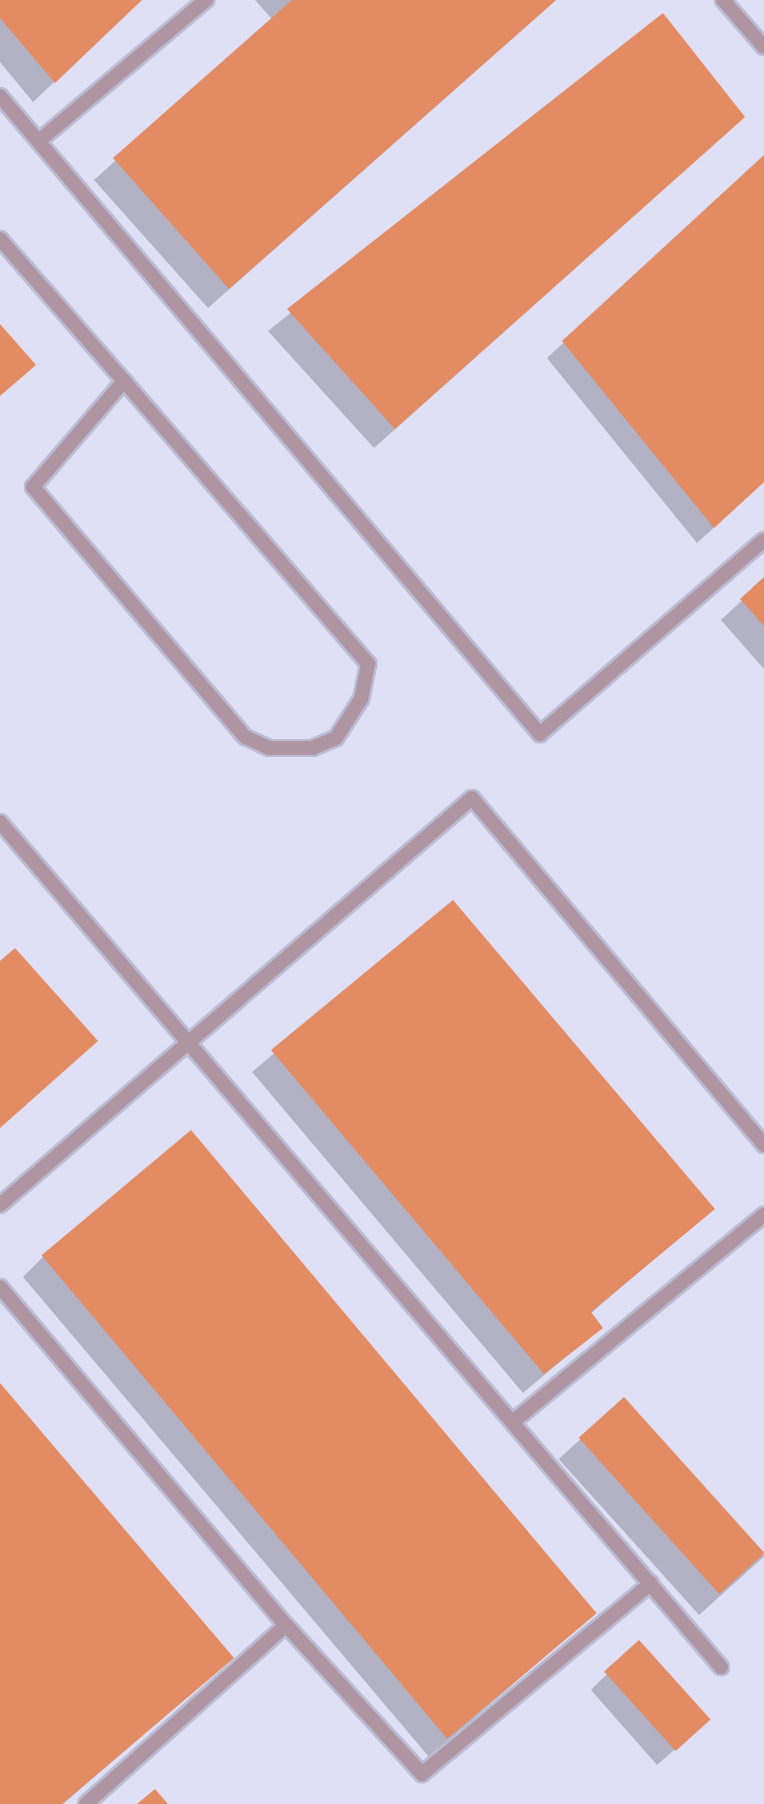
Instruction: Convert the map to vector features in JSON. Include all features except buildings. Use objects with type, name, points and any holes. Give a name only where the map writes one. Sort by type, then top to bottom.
[{"type":"lane","points":[[39,141],[206,0]]},
{"type":"lane","points":[[723,0],[764,47]]},
{"type":"lane","points":[[0,96],[540,734],[764,540]]},
{"type":"lane","points":[[0,239],[124,381],[368,664],[361,699],[336,738],[313,748],[269,748],[245,737],[33,487],[124,381]]},
{"type":"lane","points":[[0,1205],[472,799],[764,1145]]},
{"type":"lane","points":[[0,822],[515,1420],[721,1667]]},
{"type":"lane","points":[[515,1420],[764,1215]]},
{"type":"lane","points":[[0,1287],[286,1625],[422,1774],[651,1583]]},
{"type":"lane","points":[[86,1804],[286,1625]]}]
